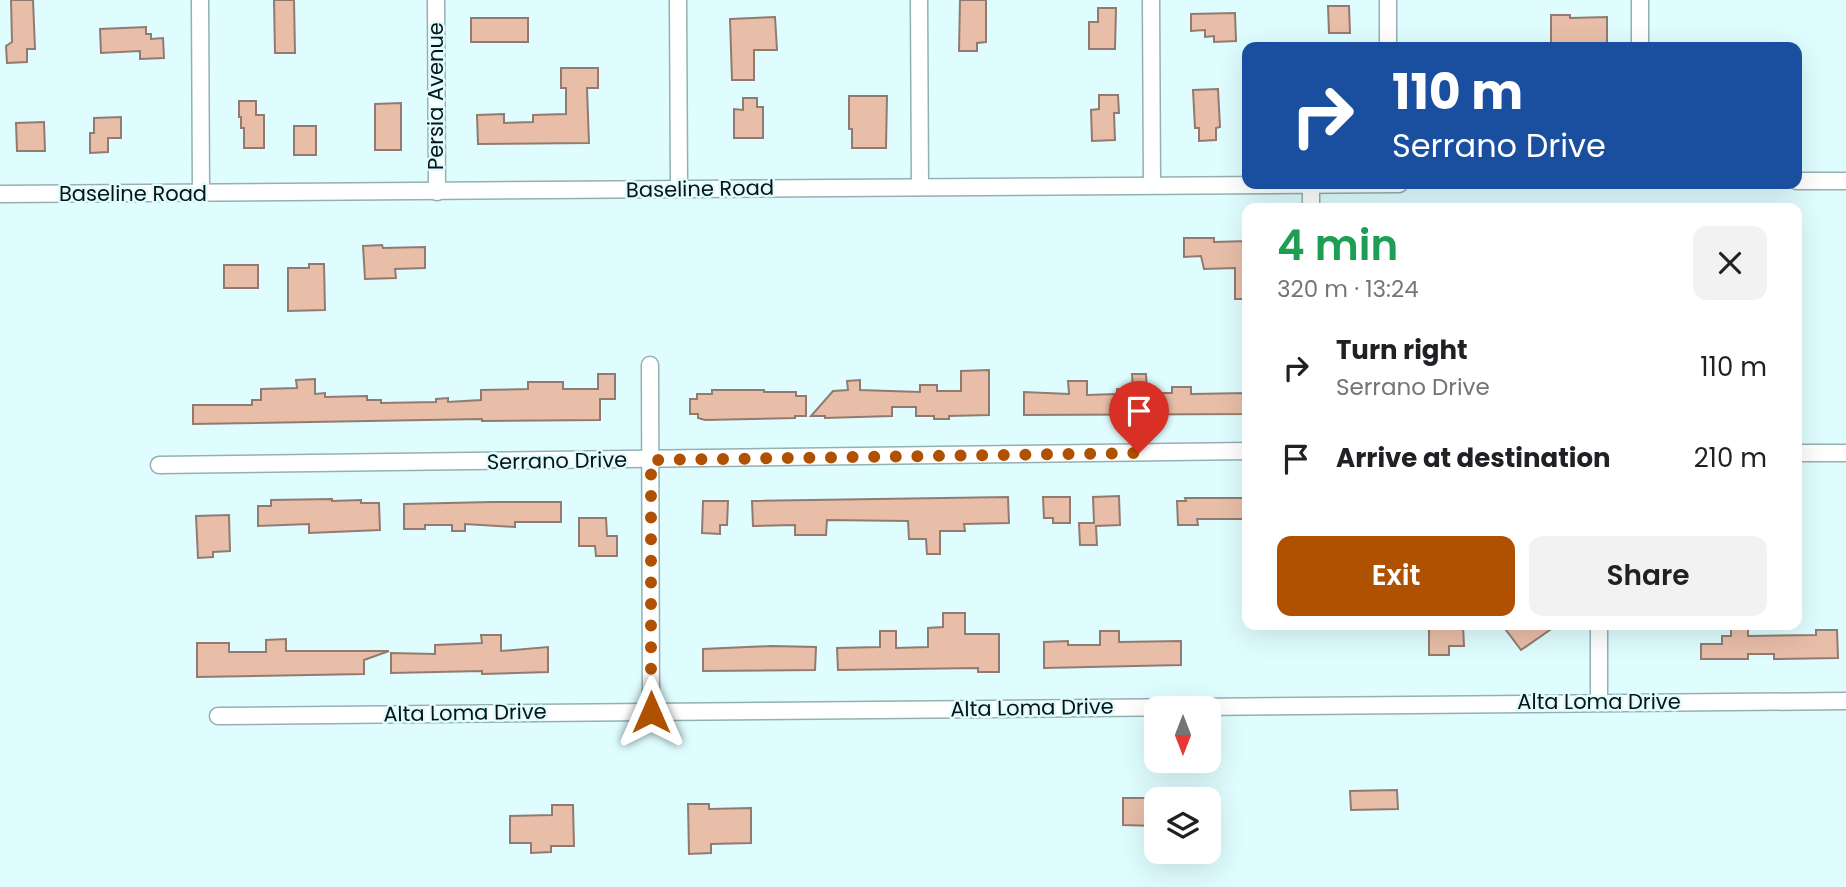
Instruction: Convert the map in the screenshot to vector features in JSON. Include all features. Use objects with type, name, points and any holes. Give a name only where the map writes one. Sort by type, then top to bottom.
[{"type":"street","points":[[200,0],[201,193]]},
{"type":"street","name":"Persia Avenue","points":[[436,0],[437,192]]},
{"type":"street","points":[[678,0],[679,189]]},
{"type":"street","points":[[919,0],[920,187]]},
{"type":"street","points":[[1151,0],[1152,185]]},
{"type":"street","points":[[1388,0],[1388,42]]},
{"type":"street","points":[[1640,0],[1640,42]]},
{"type":"street","points":[[1802,181],[1846,181]]},
{"type":"street","name":"Baseline Road","points":[[0,194],[1242,185]]},
{"type":"street","points":[[650,365],[651,712]]},
{"type":"street","name":"Serrano Drive","points":[[159,465],[1242,451]]},
{"type":"street","points":[[1802,453],[1846,453]]},
{"type":"street","points":[[1599,630],[1599,702]]},
{"type":"street","name":"Alta Loma Drive","points":[[218,716],[1846,701]]},
{"type":"building","points":[[11,0],[33,0],[35,49],[27,49],[27,62],[7,63],[6,46],[12,42]]},
{"type":"building","points":[[274,0],[294,0],[295,53],[275,53]]},
{"type":"building","points":[[960,0],[986,0],[986,42],[977,43],[977,51],[959,51]]},
{"type":"building","points":[[1328,6],[1349,6],[1350,33],[1329,33]]},
{"type":"building","points":[[1098,8],[1116,8],[1115,49],[1089,49],[1089,22],[1098,22]]},
{"type":"building","points":[[1235,13],[1236,41],[1214,42],[1214,36],[1205,37],[1205,30],[1191,31],[1191,14]]},
{"type":"building","points":[[1551,15],[1570,15],[1570,18],[1607,17],[1607,42],[1551,42]]},
{"type":"building","points":[[775,17],[777,50],[754,50],[754,80],[732,80],[730,19]]},
{"type":"building","points":[[471,18],[528,18],[528,42],[471,42]]},
{"type":"building","points":[[146,27],[146,34],[151,34],[151,39],[163,38],[164,58],[140,59],[140,51],[101,53],[100,29]]},
{"type":"building","points":[[561,68],[598,68],[598,88],[587,88],[589,143],[478,144],[477,115],[504,114],[504,123],[533,122],[533,115],[566,114],[566,88],[561,88]]},
{"type":"building","points":[[1218,89],[1220,127],[1216,128],[1216,140],[1199,141],[1199,128],[1195,128],[1193,90]]},
{"type":"building","points":[[1099,95],[1118,95],[1119,113],[1114,113],[1115,140],[1092,141],[1091,110],[1099,109]]},
{"type":"building","points":[[849,96],[887,96],[886,148],[852,148]]},
{"type":"building","points":[[743,98],[757,98],[757,107],[763,107],[763,138],[734,138],[734,109],[743,110]]},
{"type":"building","points":[[239,101],[256,101],[256,115],[264,115],[264,148],[244,148],[244,128],[241,128]]},
{"type":"building","points":[[401,103],[401,150],[375,150],[375,104]]},
{"type":"building","points":[[121,117],[121,138],[108,138],[108,152],[90,153],[90,133],[94,133],[94,118]]},
{"type":"building","points":[[44,122],[45,151],[17,151],[16,123]]},
{"type":"building","points":[[294,126],[316,126],[316,155],[294,155]]},
{"type":"building","points":[[1184,238],[1214,238],[1214,242],[1242,241],[1242,299],[1235,299],[1235,268],[1204,269],[1201,256],[1184,257]]},
{"type":"building","points":[[382,245],[383,248],[425,247],[425,268],[395,269],[396,278],[365,279],[363,246]]},
{"type":"building","points":[[309,264],[324,264],[325,310],[288,311],[288,268],[309,268]]},
{"type":"building","points":[[224,265],[258,265],[258,288],[224,288]]},
{"type":"building","points":[[989,370],[989,415],[934,419],[934,416],[916,416],[916,407],[892,407],[892,416],[811,416],[833,391],[848,390],[847,381],[860,380],[860,390],[920,392],[920,385],[937,385],[937,391],[961,391],[961,371]]},
{"type":"building","points":[[598,374],[615,374],[615,399],[600,399],[600,420],[482,419],[193,424],[193,405],[252,405],[252,400],[261,400],[261,389],[297,388],[296,380],[315,379],[315,394],[325,393],[325,397],[367,396],[367,400],[381,400],[381,403],[436,402],[436,399],[448,398],[448,402],[481,400],[481,390],[528,389],[528,382],[563,382],[563,389],[598,389]]},
{"type":"building","points":[[1132,374],[1146,374],[1147,393],[1172,393],[1172,387],[1191,387],[1191,394],[1242,393],[1242,414],[1024,415],[1024,392],[1069,394],[1068,381],[1087,381],[1087,395],[1117,394],[1117,389],[1133,389]]},
{"type":"building","points":[[712,390],[796,392],[796,396],[806,396],[806,416],[705,420],[698,418],[698,414],[690,414],[690,399],[697,399],[697,394],[712,394]]},
{"type":"building","points":[[1119,496],[1120,525],[1096,526],[1097,545],[1080,545],[1079,523],[1094,523],[1093,497]]},
{"type":"building","points":[[1008,497],[1009,523],[964,524],[965,531],[940,531],[940,554],[927,554],[926,539],[909,539],[908,521],[827,520],[826,535],[795,535],[795,525],[753,526],[752,501]]},
{"type":"building","points":[[1043,497],[1070,497],[1070,523],[1053,523],[1053,518],[1044,518]]},
{"type":"building","points":[[1185,498],[1242,498],[1242,519],[1197,519],[1198,525],[1178,525],[1177,501],[1186,501]]},
{"type":"building","points":[[332,499],[379,503],[380,530],[309,533],[309,524],[258,526],[258,506],[271,506],[271,500]]},
{"type":"building","points":[[703,501],[728,501],[727,525],[720,525],[720,534],[702,533]]},
{"type":"building","points":[[561,502],[561,522],[515,522],[515,527],[465,524],[465,531],[452,531],[452,525],[425,525],[425,529],[404,529],[404,504]]},
{"type":"building","points":[[229,515],[230,551],[213,552],[213,557],[198,558],[196,516]]},
{"type":"building","points":[[579,518],[606,518],[607,536],[617,536],[617,556],[596,556],[595,546],[579,546]]},
{"type":"building","points":[[943,613],[965,613],[965,634],[999,634],[999,672],[978,672],[978,668],[838,670],[837,648],[880,647],[880,631],[896,631],[896,648],[928,647],[928,628],[943,627]]},
{"type":"building","points":[[1429,630],[1463,630],[1464,646],[1449,646],[1449,655],[1429,655]]},
{"type":"building","points":[[1506,630],[1550,630],[1521,650]]},
{"type":"building","points":[[1731,630],[1748,630],[1748,636],[1816,635],[1816,630],[1837,630],[1838,658],[1774,659],[1774,654],[1748,654],[1748,659],[1701,659],[1701,644],[1722,644],[1722,636],[1731,636]]},
{"type":"building","points":[[1100,631],[1119,631],[1119,642],[1181,641],[1181,665],[1044,668],[1044,642],[1068,641],[1068,645],[1100,645]]},
{"type":"building","points":[[481,635],[501,635],[501,651],[548,647],[548,672],[391,673],[391,653],[435,654],[435,645],[482,643]]},
{"type":"building","points":[[286,639],[286,651],[389,651],[364,660],[364,674],[197,677],[197,643],[229,643],[229,652],[266,652],[266,640]]},
{"type":"building","points":[[816,647],[815,670],[703,671],[703,649]]},
{"type":"building","points":[[1397,790],[1398,809],[1351,810],[1350,791]]},
{"type":"building","points":[[1123,798],[1144,798],[1144,826],[1123,825]]},
{"type":"building","points":[[688,804],[709,804],[709,809],[751,808],[751,843],[711,844],[711,853],[689,854]]},
{"type":"building","points":[[552,805],[573,805],[574,846],[551,846],[551,852],[531,853],[531,843],[510,843],[510,816],[552,815]]},
{"type":"route","points":[[651,712],[651,460],[1139,453]]}]
